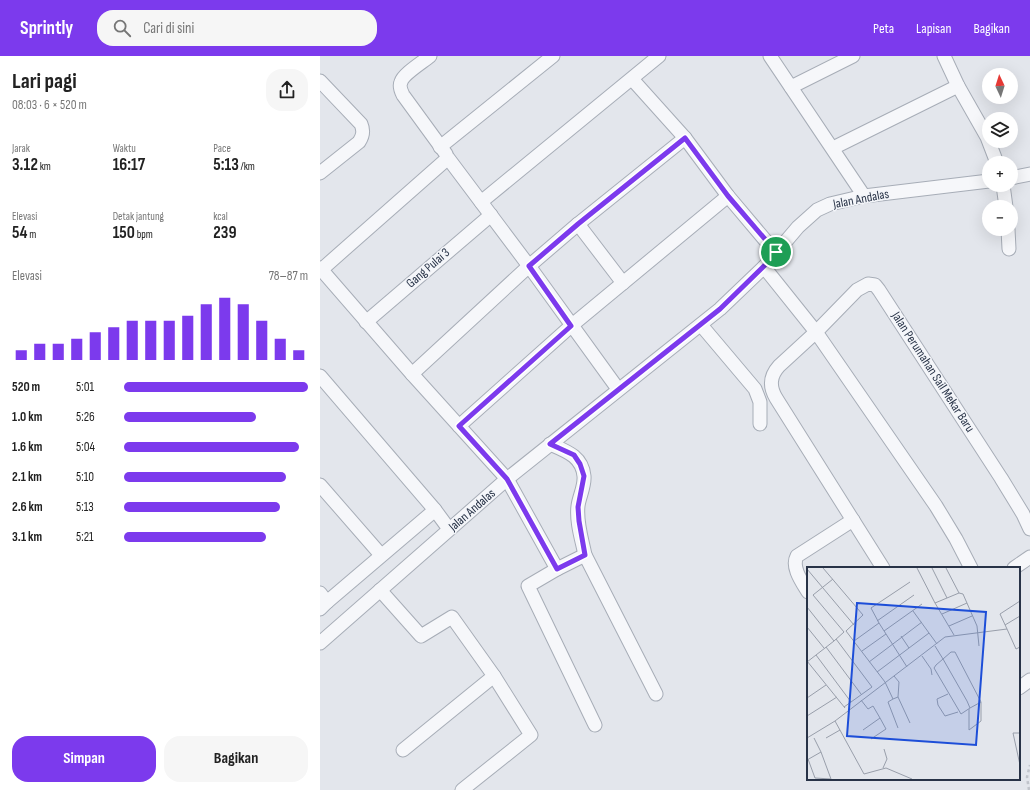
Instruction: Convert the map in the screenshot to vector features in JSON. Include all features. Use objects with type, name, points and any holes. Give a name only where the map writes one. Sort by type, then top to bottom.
[{"type":"street","points":[[430,56],[405,76],[401,82],[403,95],[618,390]]},
{"type":"street","points":[[553,56],[444,152],[321,269],[412,374],[507,479],[557,569]]},
{"type":"street","points":[[481,202],[659,56]]},
{"type":"street","points":[[770,56],[834,148],[864,196]]},
{"type":"street","points":[[791,87],[853,56]]},
{"type":"street","points":[[944,56],[958,86],[984,130],[994,156]]},
{"type":"street","points":[[632,79],[685,138],[728,196],[776,252]]},
{"type":"street","points":[[320,81],[361,124],[363,132],[359,142],[320,173]]},
{"type":"street","points":[[834,148],[958,86]]},
{"type":"street","points":[[412,374],[529,266],[578,224],[685,138]]},
{"type":"street","points":[[1018,177],[1030,174]]},
{"type":"street","name":"Jalan Andalas","points":[[320,643],[507,479],[701,325],[764,266],[798,227],[817,210],[830,204],[864,196],[982,182]]},
{"type":"street","points":[[459,426],[571,326],[728,196]]},
{"type":"street","name":"Gang Pulai 3","points":[[366,322],[491,215]]},
{"type":"street","points":[[578,224],[623,283]]},
{"type":"street","points":[[1008,236],[1009,249]]},
{"type":"street","points":[[764,266],[816,332],[936,506],[970,567]]},
{"type":"street","name":"Jalan Perumahan Sail Mekar Baru","points":[[882,567],[776,398],[771,385],[772,375],[779,366],[862,286],[868,284],[877,287],[1001,478],[1030,528]]},
{"type":"street","points":[[701,325],[754,388],[760,402],[760,424]]},
{"type":"street","points":[[320,376],[450,529]]},
{"type":"street","points":[[550,444],[574,455],[580,464],[584,476],[578,507],[585,555],[656,694]]},
{"type":"street","points":[[320,484],[381,555]]},
{"type":"street","points":[[322,601],[435,510]]},
{"type":"street","points":[[807,590],[796,567],[795,562],[797,556],[853,520]]},
{"type":"street","points":[[585,555],[528,586],[595,725]]},
{"type":"street","points":[[1015,567],[1030,557]]},
{"type":"street","points":[[380,590],[421,636],[452,617],[494,676],[531,735],[462,790]]},
{"type":"street","points":[[403,750],[494,676]]},
{"type":"street","points":[[1020,687],[1030,680]]},
{"type":"path","points":[[1029,790],[1028,777],[1030,766]]},
{"type":"route","points":[[685,138],[728,196],[776,252],[741,290],[720,309],[550,444],[574,455],[580,464],[584,476],[578,507],[581,537],[585,555],[557,569],[507,479],[459,426],[571,326],[529,266],[646,168],[685,138]]}]
